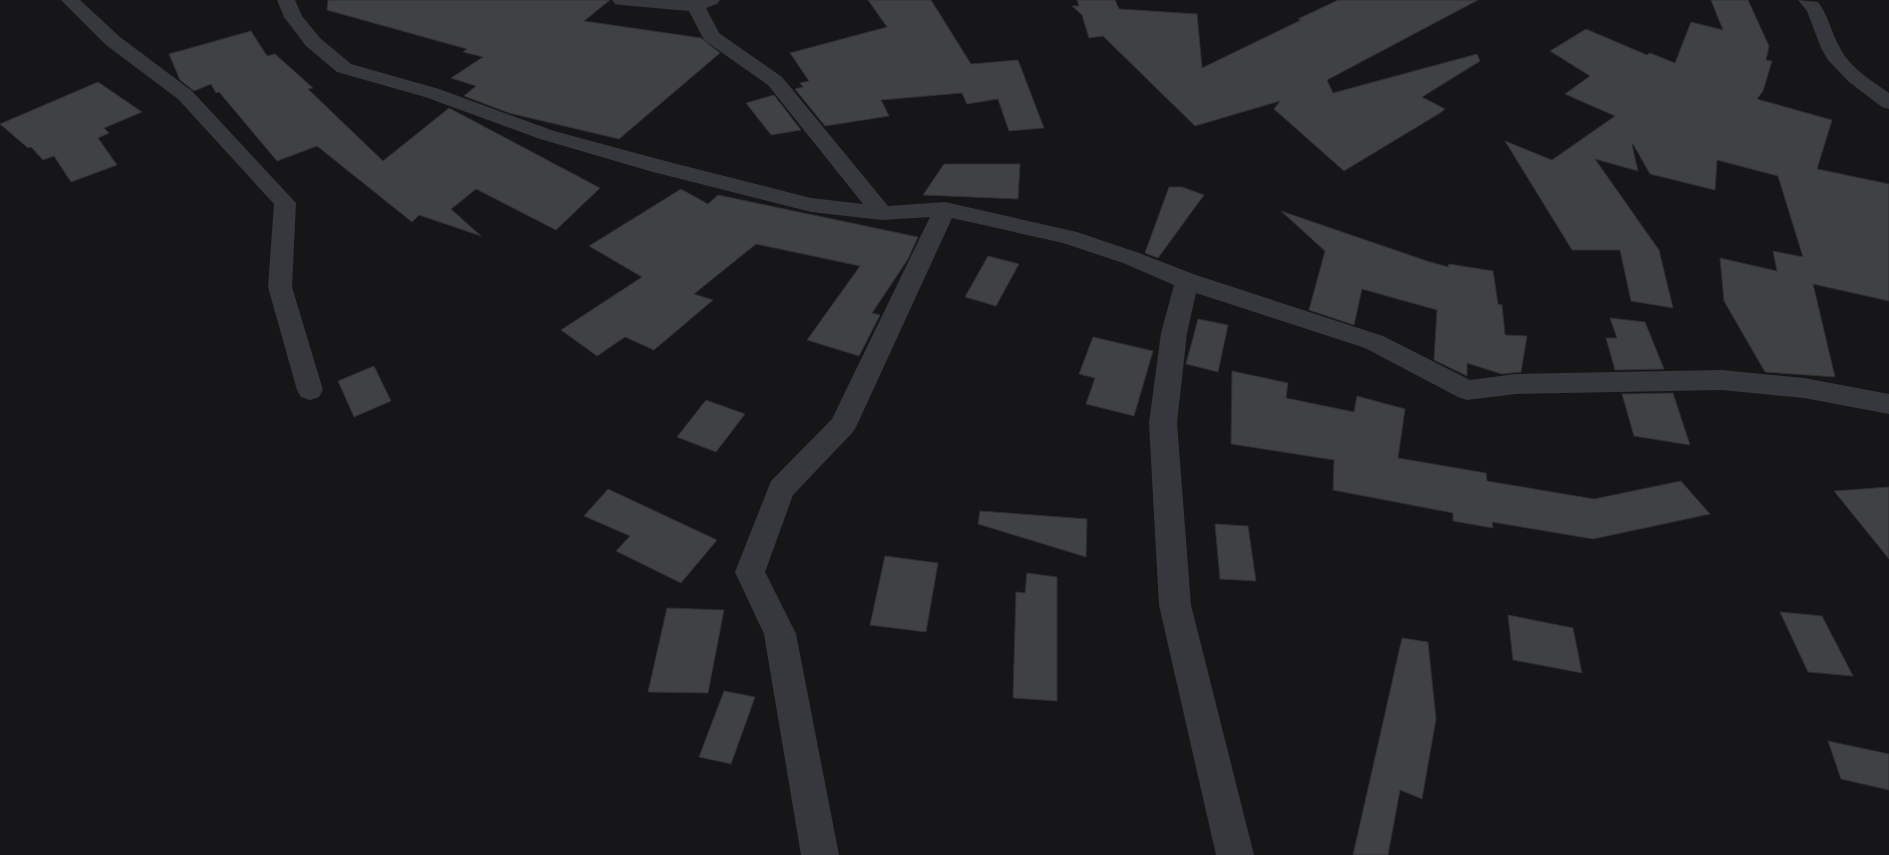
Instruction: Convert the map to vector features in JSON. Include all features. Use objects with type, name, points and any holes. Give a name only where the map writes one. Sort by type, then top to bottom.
[{"type":"street","points":[[70,0],[113,41],[185,96],[284,203],[280,288],[310,390]]},
{"type":"street","points":[[286,0],[293,17],[313,42],[344,68],[432,92],[547,135],[811,205],[882,213],[945,209],[1069,238],[1131,258],[1187,281],[1374,342],[1467,390],[1516,384],[1722,380],[1804,388],[1889,404]]},
{"type":"street","points":[[621,0],[704,3],[711,36],[775,81],[882,213]]},
{"type":"street","points":[[1807,0],[1818,14],[1830,48],[1839,62],[1889,103]]},
{"type":"street","points":[[820,855],[780,634],[750,572],[781,490],[842,425],[945,209]]},
{"type":"street","points":[[1187,281],[1174,334],[1163,423],[1175,605],[1236,855]]},
{"type":"building","points":[[328,0],[610,0],[584,21],[701,38],[720,53],[619,139],[509,113],[464,96],[476,86],[451,78],[483,57],[463,52],[467,49],[327,10]]},
{"type":"building","points":[[868,0],[931,0],[971,64],[1018,60],[1044,128],[1009,131],[998,99],[967,104],[962,93],[881,100],[889,116],[825,126],[795,89],[803,87],[800,83],[809,81],[790,53],[887,27]]},
{"type":"building","points":[[1077,0],[1115,0],[1119,9],[1197,14],[1202,68],[1338,0],[1478,0],[1327,80],[1333,93],[1477,54],[1480,61],[1422,97],[1445,109],[1344,171],[1274,109],[1280,101],[1195,126],[1103,36],[1089,38],[1082,15],[1072,6],[1079,6]]},
{"type":"building","points":[[1711,0],[1748,0],[1769,46],[1766,60],[1772,61],[1763,91],[1757,99],[1832,120],[1817,169],[1889,184],[1889,301],[1813,284],[1835,377],[1765,372],[1724,301],[1720,258],[1777,271],[1773,251],[1803,257],[1778,176],[1717,160],[1715,190],[1650,174],[1633,144],[1638,171],[1595,159],[1659,250],[1673,308],[1631,301],[1620,250],[1572,250],[1505,141],[1552,160],[1615,116],[1565,94],[1590,76],[1550,51],[1586,29],[1647,55],[1650,53],[1675,63],[1691,22],[1723,30]]},
{"type":"building","points":[[251,31],[267,56],[275,54],[313,88],[308,89],[383,161],[449,108],[600,188],[556,230],[476,189],[451,209],[481,236],[419,215],[412,222],[317,146],[277,161],[219,92],[216,93],[211,84],[194,91],[180,80],[169,54]]},
{"type":"building","points":[[98,82],[142,112],[104,128],[109,133],[98,138],[117,165],[71,182],[54,156],[43,160],[31,147],[28,148],[0,124]]},
{"type":"building","points":[[774,95],[801,130],[771,135],[746,103]]},
{"type":"building","points":[[944,164],[1020,164],[1018,199],[923,195]]},
{"type":"building","points":[[1169,187],[1182,187],[1204,195],[1158,258],[1145,253]]},
{"type":"building","points":[[681,189],[708,204],[718,195],[918,237],[908,259],[872,313],[880,315],[859,356],[807,340],[860,266],[756,244],[694,294],[713,300],[654,350],[625,337],[597,356],[561,330],[642,277],[589,246]]},
{"type":"building","points":[[1281,211],[1448,267],[1449,264],[1493,271],[1498,304],[1502,305],[1505,335],[1527,336],[1521,372],[1502,374],[1467,363],[1467,376],[1434,360],[1437,310],[1362,289],[1354,325],[1309,310],[1325,251]]},
{"type":"building","points":[[988,256],[1019,264],[996,306],[965,297]]},
{"type":"building","points":[[1610,318],[1645,322],[1664,369],[1615,370],[1606,338],[1617,338]]},
{"type":"building","points":[[1198,319],[1228,325],[1218,372],[1186,364]]},
{"type":"building","points":[[1093,337],[1153,351],[1134,416],[1086,404],[1095,378],[1079,374]]},
{"type":"building","points":[[374,366],[391,401],[354,417],[338,381]]},
{"type":"building","points":[[1232,371],[1288,383],[1286,398],[1354,412],[1357,396],[1405,409],[1398,458],[1486,473],[1487,481],[1594,499],[1681,481],[1710,514],[1593,539],[1492,522],[1493,528],[1453,521],[1453,513],[1333,490],[1334,460],[1231,444]]},
{"type":"building","points":[[1673,393],[1690,445],[1634,436],[1622,394]]},
{"type":"building","points":[[706,400],[745,414],[716,452],[677,437]]},
{"type":"building","points":[[1889,487],[1889,559],[1834,491]]},
{"type":"building","points":[[608,489],[717,540],[681,583],[616,551],[630,536],[584,516]]},
{"type":"building","points":[[980,511],[1087,519],[1086,557],[978,524]]},
{"type":"building","points":[[1215,524],[1248,526],[1256,581],[1220,579]]},
{"type":"building","points":[[885,556],[938,563],[926,632],[870,625]]},
{"type":"building","points":[[1027,573],[1057,577],[1057,701],[1013,698],[1016,592],[1025,593]]},
{"type":"building","points":[[667,608],[724,610],[708,693],[648,692]]},
{"type":"building","points":[[1780,612],[1822,616],[1853,676],[1808,672]]},
{"type":"building","points":[[1508,615],[1573,628],[1582,673],[1513,660]]},
{"type":"building","points":[[1402,638],[1428,642],[1436,719],[1422,799],[1400,790],[1388,855],[1353,855]]},
{"type":"building","points":[[724,691],[755,697],[731,764],[699,757]]},
{"type":"building","points":[[1828,741],[1889,754],[1889,790],[1841,779]]}]
